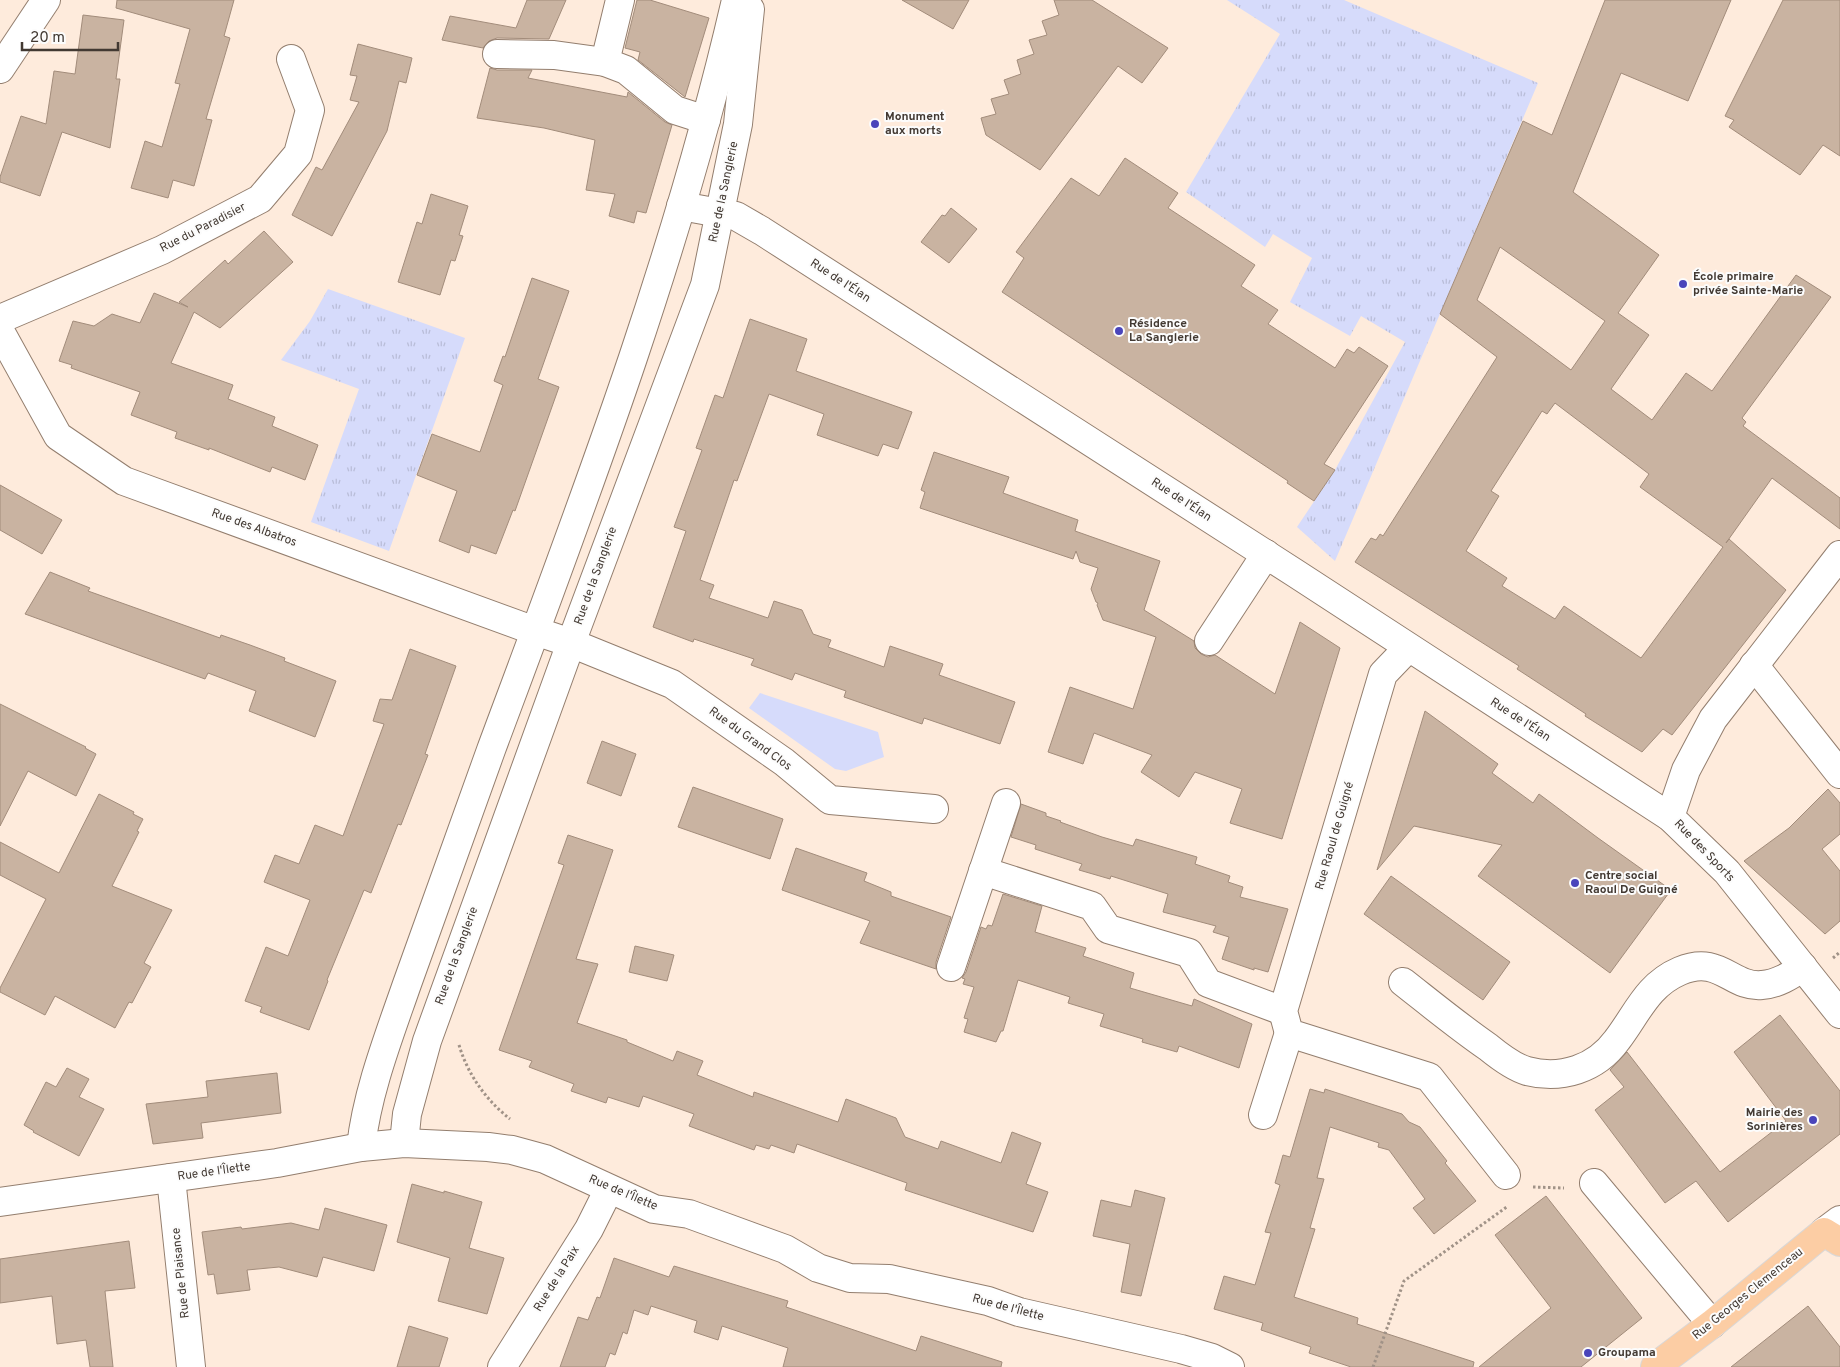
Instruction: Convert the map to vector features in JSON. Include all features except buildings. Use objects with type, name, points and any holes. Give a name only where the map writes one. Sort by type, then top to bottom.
[{"type":"main road","name":"Rue Georges Clemenceau","points":[[1655,1367],[1835,1231]]},
{"type":"street","points":[[0,69],[46,0]]},
{"type":"street","points":[[605,62],[620,0]]},
{"type":"street","points":[[361,1147],[364,1120],[393,1026],[455,847],[535,631],[665,263],[721,67],[736,0]]},
{"type":"street","name":"Rue de la Sanglerie","points":[[404,1143],[407,1114],[422,1056],[571,643],[704,284],[738,124],[751,0]]},
{"type":"street","points":[[497,54],[554,55],[605,62],[626,70],[675,110],[706,120]]},
{"type":"street","name":"Rue du Paradisier","points":[[0,319],[162,250],[260,198],[298,154],[310,110],[291,59]]},
{"type":"street","name":"Rue de l'Élan","points":[[681,206],[736,216],[762,231],[1266,554],[1670,817]]},
{"type":"street","name":"Rue des Albatros","points":[[0,331],[58,436],[124,481],[571,643]]},
{"type":"street","points":[[1209,641],[1266,554]]},
{"type":"street","name":"Rue des Sports","points":[[1840,555],[1830,580],[1754,665],[1713,719],[1686,770],[1670,817],[1727,872],[1840,1014]]},
{"type":"street","name":"Rue du Grand Clos","points":[[571,643],[672,684],[784,762],[830,800],[934,809]]},
{"type":"street","name":"Rue Raoul de Guigné","points":[[1263,1115],[1286,1022],[1383,674],[1408,648]]},
{"type":"street","points":[[1754,665],[1840,774]]},
{"type":"street","points":[[951,967],[1006,803]]},
{"type":"street","points":[[983,871],[1092,906],[1108,929],[1189,953],[1208,983],[1286,1022],[1429,1077],[1506,1175]]},
{"type":"street","points":[[1404,982],[1502,1058],[1526,1070],[1552,1074],[1573,1072],[1597,1061],[1617,1041],[1642,1001],[1659,984],[1679,971],[1695,966],[1713,967],[1730,974],[1741,983],[1762,985],[1783,980],[1804,967]]},
{"type":"street","name":"Rue de l'Îlette","points":[[0,1202],[277,1163],[361,1147],[404,1143],[488,1147],[524,1153],[545,1159],[654,1209],[689,1214],[768,1242],[785,1249],[818,1268],[850,1278],[889,1279],[979,1299],[1019,1312],[1181,1349],[1212,1358],[1230,1367]]},
{"type":"street","name":"Rue de Plaisance","points":[[171,1178],[192,1367]]},
{"type":"street","points":[[1594,1183],[1712,1324]]},
{"type":"street","name":"Rue de la Paix","points":[[502,1367],[589,1229],[609,1189]]},
{"type":"path","points":[[442,999],[450,1012],[459,1047],[470,1073],[489,1100],[523,1128],[524,1153]]},
{"type":"path","points":[[1528,1191],[1534,1186],[1559,1189],[1594,1183]]},
{"type":"path","points":[[1373,1367],[1404,1281],[1514,1202]]},
{"type":"green space","points":[[1227,0],[1344,0],[1538,83],[1335,561],[1297,527],[1335,470],[1405,342],[1361,316],[1350,336],[1290,302],[1312,258],[1273,234],[1265,247],[1186,192],[1280,34]]},
{"type":"green space","points":[[328,289],[465,338],[389,551],[311,522],[359,389],[281,360],[310,321]]},
{"type":"green space","points":[[760,693],[878,732],[884,757],[846,771],[835,769],[749,708]]},
{"type":"place","name":"Monument aux morts","points":[[875,124]]},
{"type":"place","name":"École primaire privée Sainte-Marie","points":[[1683,284]]},
{"type":"place","name":"Résidence La Sanglerie","points":[[1119,331]]},
{"type":"place","name":"Centre social Raoul De Guigné","points":[[1575,883]]},
{"type":"place","name":"Mairie des Sorinières","points":[[1813,1120]]},
{"type":"place","name":"Groupama","points":[[1588,1353]]}]
